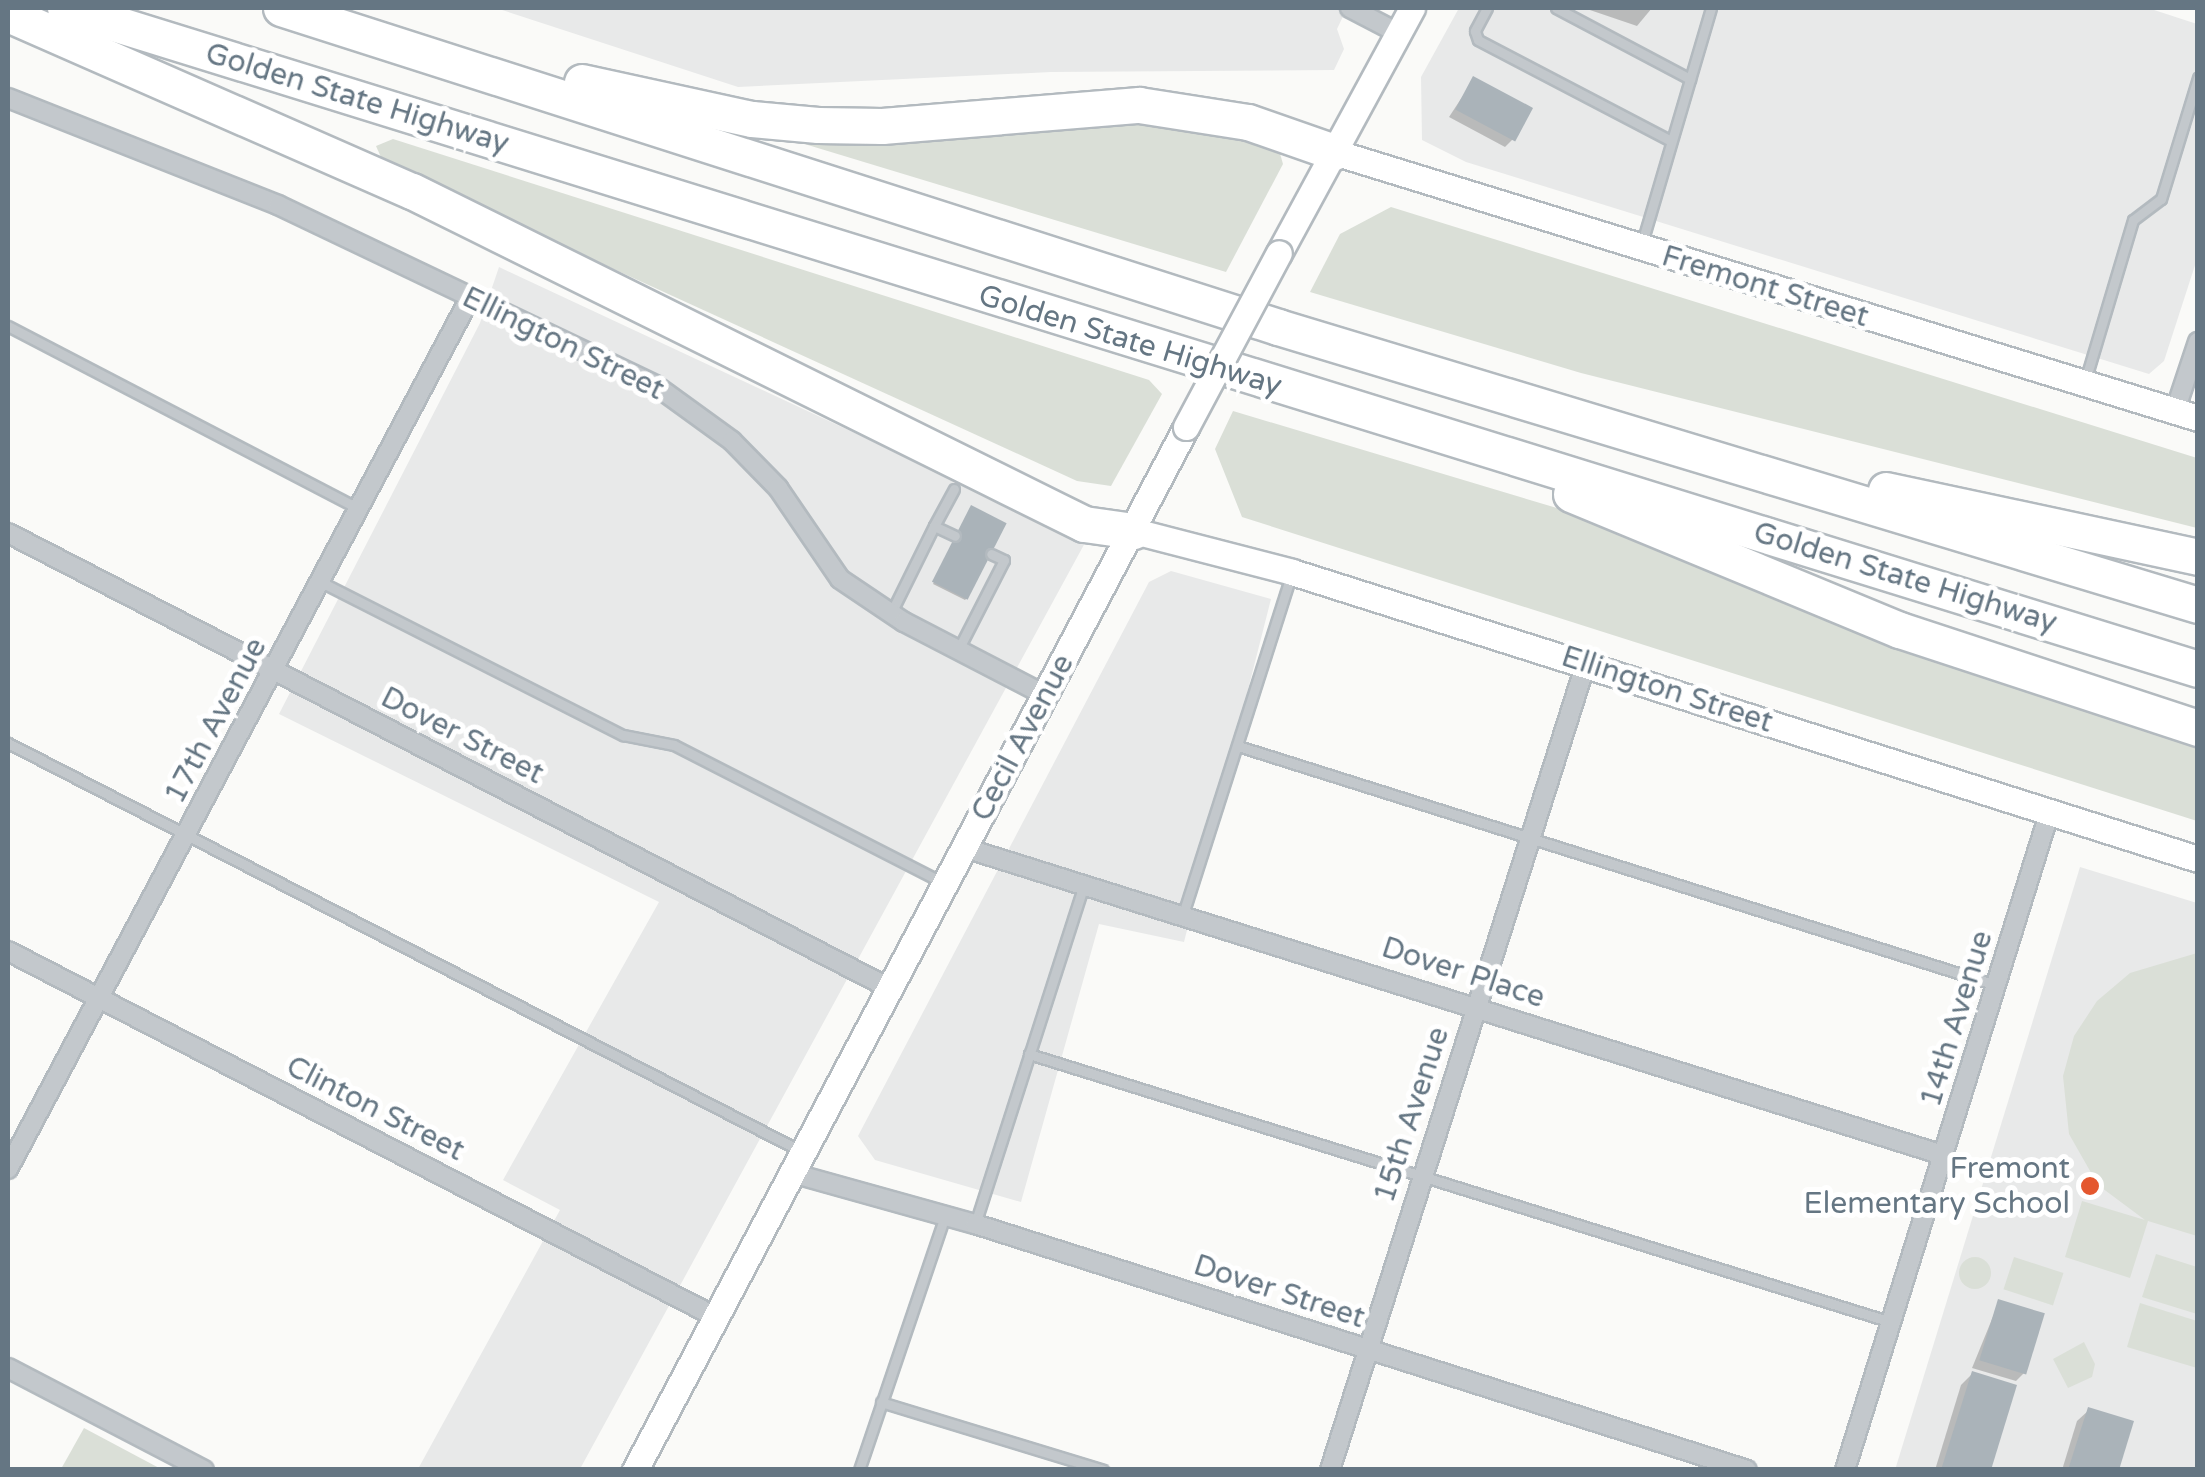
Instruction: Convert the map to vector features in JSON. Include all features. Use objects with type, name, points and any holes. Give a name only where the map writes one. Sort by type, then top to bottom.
[{"type":"highway","name":"Golden State Highway","points":[[65,8],[2198,669]]},
{"type":"highway","name":"Golden State Highway","points":[[282,8],[1278,327],[1781,476],[2198,606]]},
{"type":"highway","points":[[8,14],[412,191],[1084,524],[1134,531]]},
{"type":"highway","points":[[378,38],[752,119],[882,126],[1139,105],[1248,122],[1334,152]]},
{"type":"highway","points":[[1457,441],[1637,524],[1900,630],[2198,728]]},
{"type":"highway","points":[[1781,476],[1957,501],[2198,557]]},
{"type":"main road","name":"Cecil Avenue","points":[[635,1470],[1412,8]]},
{"type":"main road","name":"Fremont Street","points":[[1334,152],[2186,414]]},
{"type":"main road","name":"Ellington Street","points":[[1134,531],[1292,572],[2198,859]]},
{"type":"street","points":[[1350,8],[1398,33]]},
{"type":"street","name":"Ellington Street","points":[[8,98],[278,205],[655,385],[732,441],[778,488],[840,579],[891,613],[1045,695]]},
{"type":"street","name":"17th Avenue","points":[[8,1169],[470,298]]},
{"type":"street","points":[[2186,414],[2198,342]]},
{"type":"street","name":"Dover Street","points":[[8,534],[891,989]]},
{"type":"street","name":"15th Avenue","points":[[1330,1470],[1586,663]]},
{"type":"street","name":"14th Avenue","points":[[1845,1470],[2049,814]]},
{"type":"street","name":"Dover Place","points":[[966,848],[1475,1004],[1943,1156]]},
{"type":"street","name":"Clinton Street","points":[[8,951],[716,1317]]},
{"type":"street","name":"Dover Street","points":[[798,1163],[945,1216],[1746,1470]]},
{"type":"street","points":[[8,1368],[204,1470]]},
{"type":"lane","points":[[1487,8],[1475,31],[1478,40],[1672,142]]},
{"type":"lane","points":[[1556,8],[1690,79]]},
{"type":"lane","points":[[1640,249],[1711,8]]},
{"type":"lane","points":[[2084,384],[2133,220],[2161,199],[2198,78]]},
{"type":"lane","points":[[8,326],[359,509]]},
{"type":"lane","points":[[891,613],[954,488]]},
{"type":"lane","points":[[934,526],[955,536]]},
{"type":"lane","points":[[958,650],[1004,560],[992,554]]},
{"type":"lane","points":[[1183,914],[1292,572]]},
{"type":"lane","points":[[321,582],[624,735],[674,745],[946,884]]},
{"type":"lane","points":[[8,743],[187,832],[798,1163]]},
{"type":"lane","points":[[1238,746],[1996,985]]},
{"type":"lane","points":[[974,1224],[1085,882]]},
{"type":"lane","points":[[1029,1054],[1892,1322]]},
{"type":"lane","points":[[859,1470],[945,1216]]},
{"type":"lane","points":[[882,1402],[1104,1470]]},
{"type":"shaded area","points":[[496,8],[1347,8],[1337,29],[1344,49],[1334,70],[1051,72],[738,87]]},
{"type":"shaded area","points":[[1459,8],[2148,8],[2197,24],[2197,259],[2164,361],[2149,374],[1466,162],[1422,140],[1421,77]]},
{"type":"shaded area","points":[[1139,116],[1198,125],[1279,150],[1283,164],[1226,272],[765,132]]},
{"type":"shaded area","points":[[393,139],[1149,380],[1162,394],[1111,486],[1077,481],[384,164],[376,146]]},
{"type":"shaded area","points":[[1391,207],[2197,458],[2197,528],[1581,373],[1310,292],[1340,234]]},
{"type":"shaded area","points":[[499,267],[1086,541],[580,1469],[418,1469],[560,1210],[503,1180],[659,902],[279,714],[480,323]]},
{"type":"shaded area","points":[[1233,411],[1617,526],[1932,661],[2197,745],[2197,821],[1242,517],[1215,449]]},
{"type":"shaded area","points":[[1171,571],[1271,599],[1184,942],[1099,924],[1021,1202],[875,1160],[858,1136],[1149,582]]},
{"type":"shaded area","name":"Fremont Elementary School","points":[[2080,867],[2197,903],[2197,1469],[1895,1470]]},
{"type":"shaded area","points":[[2197,953],[2197,1236],[2148,1221],[2130,1278],[2065,1257],[2082,1201],[2145,1220],[2098,1185],[2069,1134],[2063,1076],[2074,1036],[2097,1001],[2130,973]]},
{"type":"shaded area","points":[[2156,1254],[2197,1267],[2197,1314],[2142,1297]]},
{"type":"shaded area","points":[[1975,1257],[1987,1261],[1991,1273],[1987,1285],[1975,1289],[1963,1285],[1959,1273],[1963,1261]]},
{"type":"shaded area","points":[[2014,1257],[2063,1273],[2053,1305],[2003,1289]]},
{"type":"shaded area","points":[[2140,1303],[2197,1321],[2197,1368],[2127,1347]]},
{"type":"shaded area","points":[[2084,1342],[2095,1364],[2092,1377],[2068,1388],[2053,1359]]},
{"type":"shaded area","points":[[84,1428],[161,1469],[61,1469]]},
{"type":"building","points":[[1473,76],[1533,108],[1515,141],[1455,110]]},
{"type":"building","points":[[971,505],[1007,523],[968,600],[932,582]]},
{"type":"building","points":[[1998,1299],[2045,1313],[2026,1375],[1979,1360]]},
{"type":"building","points":[[1972,1371],[2017,1385],[1991,1470],[1941,1470]]},
{"type":"building","points":[[2088,1407],[2134,1421],[2119,1470],[2068,1470]]},
{"type":"place","name":"Fremont Elementary School","points":[[2090,1186]]}]
